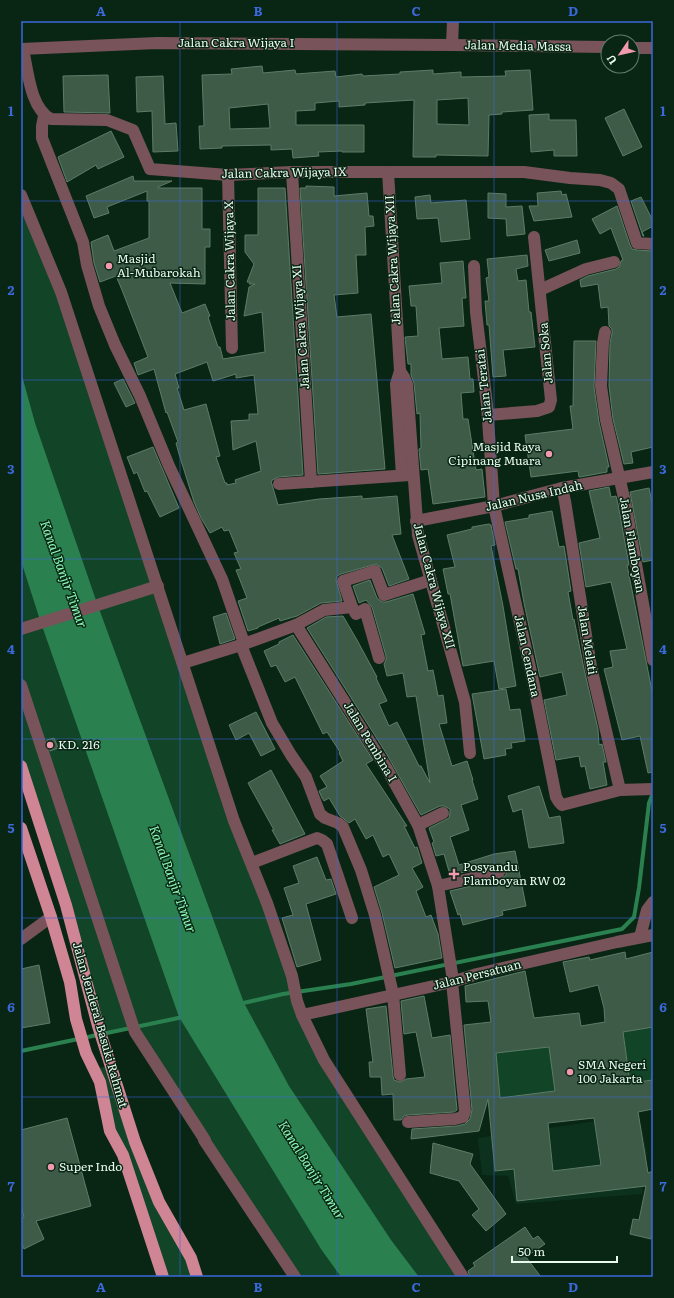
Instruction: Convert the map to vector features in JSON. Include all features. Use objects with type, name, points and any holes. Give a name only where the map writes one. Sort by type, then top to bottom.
[{"type":"main road","name":"Jalan Jenderal Basuki Rahmat","points":[[21,766],[66,905],[98,1026],[135,1142],[159,1202],[191,1258],[197,1277]]},
{"type":"main road","name":"Jalan Jenderal Basuki Rahmat","points":[[21,828],[51,917],[70,982],[76,1019],[80,1033],[86,1052],[100,1082],[110,1131],[123,1155],[163,1277]]},
{"type":"street","name":"Jalan Media Massa","points":[[453,21],[452,45],[600,47]]},
{"type":"street","name":"Jalan Cakra Wijaya I","points":[[22,49],[157,43],[452,45]]},
{"type":"street","points":[[640,48],[653,48]]},
{"type":"street","points":[[22,49],[34,99],[44,116],[42,138],[82,242],[87,266],[99,306],[115,345],[140,396],[169,466],[222,579],[242,644],[272,723],[306,777],[320,814],[330,821],[341,825],[350,842],[375,915],[390,985],[400,1075]]},
{"type":"street","name":"Jalan Cakra Wijaya IX","points":[[44,116],[51,119],[107,120],[133,130],[150,169],[228,175],[292,172],[524,172],[600,180],[611,183],[619,190],[637,243],[653,244]]},
{"type":"street","name":"Jalan Cakra Wijaya XI","points":[[292,172],[311,482]]},
{"type":"street","name":"Jalan Cakra Wijaya XII","points":[[388,172],[400,371],[407,384],[408,475],[418,535],[465,702],[470,753]]},
{"type":"street","name":"Jalan Cakra Wijaya X","points":[[228,175],[232,348]]},
{"type":"street","points":[[21,195],[61,292],[154,588],[183,662],[234,821],[267,903],[302,1015],[324,1060],[463,1277]]},
{"type":"street","name":"Jalan Soka","points":[[488,415],[538,411],[549,407],[551,400],[534,237]]},
{"type":"street","points":[[540,290],[586,269],[614,262]]},
{"type":"street","name":"Jalan Teratai","points":[[474,266],[476,312],[488,415],[494,506]]},
{"type":"street","name":"Jalan Flamboyan","points":[[605,332],[602,386],[606,420],[620,477],[653,660]]},
{"type":"street","name":"Jalan Nusa Indah","points":[[416,521],[494,506],[562,488],[653,472]]},
{"type":"street","points":[[279,484],[408,475]]},
{"type":"street","name":"Jalan Melati","points":[[562,488],[591,667],[620,790]]},
{"type":"street","name":"Jalan Cendana","points":[[494,506],[533,680],[556,797],[562,805],[620,790]]},
{"type":"street","points":[[379,658],[365,609],[356,614],[343,581],[375,570],[384,595],[431,580]]},
{"type":"street","points":[[21,630],[154,588]]},
{"type":"street","points":[[183,662],[242,644],[296,625],[324,610],[352,607]]},
{"type":"street","name":"Jalan Pembina I","points":[[296,625],[387,769],[418,825],[438,886],[451,973],[465,1115],[455,1119],[408,1122]]},
{"type":"street","points":[[21,685],[135,1032],[295,1277]]},
{"type":"street","points":[[620,790],[653,789]]},
{"type":"street","points":[[418,825],[443,813]]},
{"type":"street","points":[[252,864],[317,838],[322,840],[327,844],[352,918]]},
{"type":"street","points":[[438,886],[499,872]]},
{"type":"street","points":[[640,937],[647,910],[653,902]]},
{"type":"street","points":[[21,938],[51,917]]},
{"type":"street","name":"Jalan Persatuan","points":[[302,1015],[390,985],[451,973],[478,974],[653,935]]},
{"type":"shaded area","points":[[21,195],[61,292],[302,1015],[463,1277],[295,1277],[132,1028],[101,1034],[21,766]]},
{"type":"shaded area","points":[[653,1027],[653,1080],[630,1083],[623,1032]]},
{"type":"shaded area","points":[[549,1047],[555,1091],[499,1098],[496,1053]]},
{"type":"shaded area","points":[[110,1066],[135,1142],[197,1277],[163,1277],[94,1069]]},
{"type":"shaded area","points":[[639,1115],[647,1153],[642,1194],[516,1204],[508,1176],[482,1175],[478,1138]]},
{"type":"water","name":"Kanal Banjir Timur","points":[[21,372],[35,423],[98,606],[244,1003],[289,1086],[391,1240],[419,1277],[341,1277],[321,1249],[179,1017],[41,623],[21,561]]},
{"type":"building","points":[[262,66],[263,73],[295,70],[296,74],[335,71],[336,77],[362,74],[363,76],[400,74],[400,72],[433,70],[433,74],[461,72],[461,77],[506,76],[505,71],[530,70],[533,110],[502,112],[502,114],[489,115],[488,156],[436,155],[436,157],[413,157],[414,100],[365,103],[365,105],[339,107],[339,101],[315,103],[315,110],[296,111],[296,125],[364,125],[364,152],[318,152],[319,156],[293,158],[292,149],[271,150],[271,145],[222,146],[222,148],[200,149],[199,126],[204,126],[202,75],[232,74],[231,69]],"holes":[[[468,98],[469,125],[437,124],[437,100]],[[268,104],[270,128],[230,129],[229,108]]]},
{"type":"building","points":[[108,75],[110,113],[64,112],[63,76]]},
{"type":"building","points":[[163,76],[165,124],[176,123],[178,151],[153,152],[152,111],[137,112],[136,77]]},
{"type":"building","points":[[624,109],[642,147],[623,156],[605,118]]},
{"type":"building","points":[[549,114],[549,120],[576,120],[577,156],[554,156],[554,150],[531,152],[529,115]]},
{"type":"building","points":[[111,131],[124,157],[98,169],[96,165],[67,182],[58,157]]},
{"type":"building","points":[[133,176],[134,181],[172,181],[158,188],[202,188],[202,229],[210,229],[210,247],[205,247],[205,284],[170,283],[182,313],[205,304],[223,359],[265,352],[262,312],[244,316],[249,287],[255,284],[249,284],[250,282],[247,282],[254,264],[245,252],[245,235],[258,235],[258,188],[285,188],[303,475],[278,477],[271,481],[278,505],[319,499],[362,496],[362,499],[397,496],[401,534],[392,535],[409,579],[389,586],[382,568],[376,564],[341,574],[337,576],[336,580],[342,601],[321,603],[297,616],[280,621],[279,618],[248,631],[238,601],[247,598],[236,570],[241,569],[234,553],[238,552],[229,530],[224,531],[222,527],[210,533],[201,518],[194,502],[176,443],[178,442],[167,412],[166,413],[154,369],[138,375],[134,363],[148,357],[122,290],[116,276],[100,282],[94,263],[91,242],[108,235],[114,251],[149,238],[149,201],[147,201],[147,191],[107,207],[109,213],[94,218],[86,196]],"holes":[[[207,362],[213,381],[236,374],[236,378],[254,375],[258,414],[249,414],[249,420],[231,421],[233,450],[256,441],[261,471],[235,480],[236,483],[227,485],[216,457],[220,456],[206,404],[184,410],[177,388],[179,388],[175,374]]]},
{"type":"building","points":[[306,186],[334,187],[334,196],[367,193],[369,216],[373,216],[374,226],[365,227],[366,255],[356,255],[358,293],[334,295],[337,317],[371,314],[385,469],[318,474],[300,188],[306,188]]},
{"type":"building","points":[[561,191],[562,195],[566,194],[572,217],[534,221],[529,206],[538,206],[537,193]]},
{"type":"building","points":[[488,193],[506,194],[506,207],[522,206],[525,234],[507,236],[506,219],[488,218]]},
{"type":"building","points":[[430,195],[431,203],[466,200],[470,239],[441,242],[438,218],[417,219],[415,197]]},
{"type":"building","points":[[641,197],[653,221],[653,226],[642,232],[644,236],[643,236],[631,201]]},
{"type":"building","points":[[617,206],[632,249],[652,251],[653,254],[653,447],[631,452],[633,463],[624,464],[613,419],[609,386],[610,344],[612,329],[609,326],[608,307],[601,308],[598,284],[581,287],[580,280],[588,276],[616,269],[623,260],[611,228],[600,234],[592,219]]},
{"type":"building","points":[[577,240],[580,253],[549,261],[545,250]]},
{"type":"building","points":[[527,255],[528,266],[516,269],[518,281],[526,280],[529,312],[531,312],[535,347],[503,350],[506,376],[493,377],[489,325],[487,325],[485,301],[489,301],[486,278],[489,277],[487,259]]},
{"type":"building","points":[[463,261],[466,298],[462,298],[464,326],[439,328],[442,359],[468,357],[470,379],[473,379],[474,392],[461,393],[463,419],[468,419],[476,470],[482,469],[485,497],[433,504],[428,469],[421,470],[419,449],[421,448],[420,413],[417,414],[414,383],[411,375],[411,364],[408,364],[405,337],[418,336],[416,306],[411,306],[409,286],[442,283],[440,263]]},
{"type":"building","points":[[574,341],[596,341],[594,387],[599,422],[609,467],[607,467],[607,472],[580,477],[578,471],[531,477],[525,435],[573,429],[570,406],[573,406]]},
{"type":"building","points":[[123,379],[135,403],[126,407],[114,383]]},
{"type":"building","points":[[153,447],[179,508],[160,517],[147,491],[145,492],[137,472],[134,474],[127,457]]},
{"type":"building","points":[[609,487],[611,497],[616,496],[618,504],[629,565],[627,565],[653,696],[653,772],[648,773],[640,736],[622,740],[604,669],[613,667],[610,651],[627,649],[611,582],[586,587],[579,543],[600,538],[589,491]]},
{"type":"building","points":[[649,488],[653,507],[653,560],[643,562],[630,492]]},
{"type":"building","points":[[552,511],[559,547],[564,546],[571,591],[568,592],[573,620],[574,619],[598,729],[599,745],[602,744],[606,762],[603,762],[607,785],[590,789],[585,766],[581,767],[579,756],[556,760],[544,700],[567,695],[562,672],[540,677],[518,569],[516,569],[505,522],[529,518],[529,515]]},
{"type":"building","points":[[489,524],[491,525],[495,545],[491,546],[503,606],[516,686],[499,689],[494,661],[463,666],[450,594],[448,594],[443,569],[455,567],[447,535],[472,529],[472,527]]},
{"type":"building","points":[[370,580],[377,598],[382,602],[413,594],[425,634],[421,635],[428,671],[433,670],[438,696],[443,695],[447,723],[439,724],[452,766],[467,761],[473,780],[478,799],[461,805],[469,830],[450,837],[459,865],[494,854],[515,851],[526,906],[502,911],[503,915],[463,925],[450,891],[501,879],[506,875],[506,870],[504,867],[498,865],[450,875],[444,854],[436,856],[432,843],[434,842],[429,828],[449,818],[450,809],[440,806],[421,815],[386,753],[307,628],[326,617],[343,616],[377,677],[376,678],[387,701],[379,704],[389,726],[397,722],[419,766],[421,766],[430,783],[416,696],[407,697],[403,673],[387,676],[384,664],[386,656],[372,607],[366,600],[359,603],[353,586]]},
{"type":"building","points":[[226,613],[235,639],[220,644],[213,617]]},
{"type":"building","points":[[293,635],[373,760],[366,764],[407,826],[404,826],[415,848],[417,847],[422,863],[412,868],[423,887],[416,891],[426,917],[431,915],[438,934],[442,958],[395,968],[382,913],[374,887],[399,875],[389,854],[383,857],[373,835],[366,839],[355,819],[349,823],[340,816],[329,798],[324,801],[322,798],[319,791],[327,787],[320,776],[343,761],[339,753],[340,752],[327,732],[323,734],[295,677],[285,682],[276,665],[271,667],[264,651]]},
{"type":"building","points":[[506,689],[510,710],[520,709],[525,741],[511,743],[512,748],[505,749],[506,755],[484,759],[472,694]]},
{"type":"building","points":[[256,712],[275,749],[261,756],[249,733],[236,740],[229,725]]},
{"type":"building","points":[[54,738],[58,748],[50,751],[47,740]]},
{"type":"building","points":[[271,770],[305,834],[280,844],[248,783]]},
{"type":"building","points":[[539,786],[549,818],[560,816],[564,843],[529,848],[522,809],[513,812],[508,796]]},
{"type":"building","points":[[317,857],[326,880],[331,879],[336,894],[306,904],[321,960],[297,967],[282,918],[293,915],[284,888],[299,883],[293,866]]},
{"type":"building","points":[[625,952],[626,959],[653,952],[653,1027],[623,1032],[630,1083],[653,1080],[653,1109],[638,1112],[648,1173],[653,1171],[653,1233],[651,1239],[630,1234],[633,1219],[639,1220],[646,1186],[517,1201],[514,1169],[495,1171],[488,1099],[479,1131],[411,1139],[412,1129],[457,1126],[465,1124],[470,1119],[472,1110],[464,1025],[491,1022],[488,1001],[466,1002],[465,986],[525,971],[534,1018],[579,1013],[581,1026],[605,1022],[604,1008],[598,985],[570,992],[563,962],[589,957],[590,960]],"holes":[[[549,1047],[555,1091],[500,1098],[496,1053]],[[594,1118],[601,1165],[553,1171],[548,1123]]]},
{"type":"building","points":[[39,965],[50,1023],[21,1028],[21,969]]},
{"type":"building","points":[[424,996],[432,1038],[450,1035],[457,1110],[454,1112],[408,1115],[404,1116],[401,1120],[394,1120],[393,1094],[382,1095],[381,1077],[370,1077],[369,1062],[373,1062],[366,1009],[386,1006],[394,1080],[400,1082],[406,1079],[425,1077],[416,1032],[404,1034],[401,1001]]},
{"type":"building","name":"Super Indo","points":[[67,1118],[91,1206],[36,1221],[44,1239],[24,1249],[21,1243],[21,1219],[24,1217],[21,1207],[21,1130]]},
{"type":"building","points":[[433,1143],[473,1154],[470,1164],[506,1214],[486,1231],[472,1215],[479,1209],[459,1181],[430,1173]]},
{"type":"building","points":[[525,1227],[533,1239],[538,1236],[545,1244],[526,1257],[541,1277],[470,1277],[468,1271],[475,1266],[473,1263]]},
{"type":"waterway","points":[[239,1004],[283,994],[351,984],[622,929],[634,917],[649,803],[653,793]]},
{"type":"waterway","points":[[21,1051],[183,1017]]},
{"type":"place","name":"Masjid Al-Mubarokah","points":[[109,266]]},
{"type":"place","name":"Masjid Raya Cipinang Muara","points":[[549,454]]},
{"type":"place","name":"KD. 216","points":[[50,745]]},
{"type":"place","name":"Posyandu Flamboyan RW 02","points":[[454,874]]},
{"type":"place","name":"SMA Negeri 100 Jakarta","points":[[570,1072]]},
{"type":"place","name":"Super Indo","points":[[51,1167]]}]
